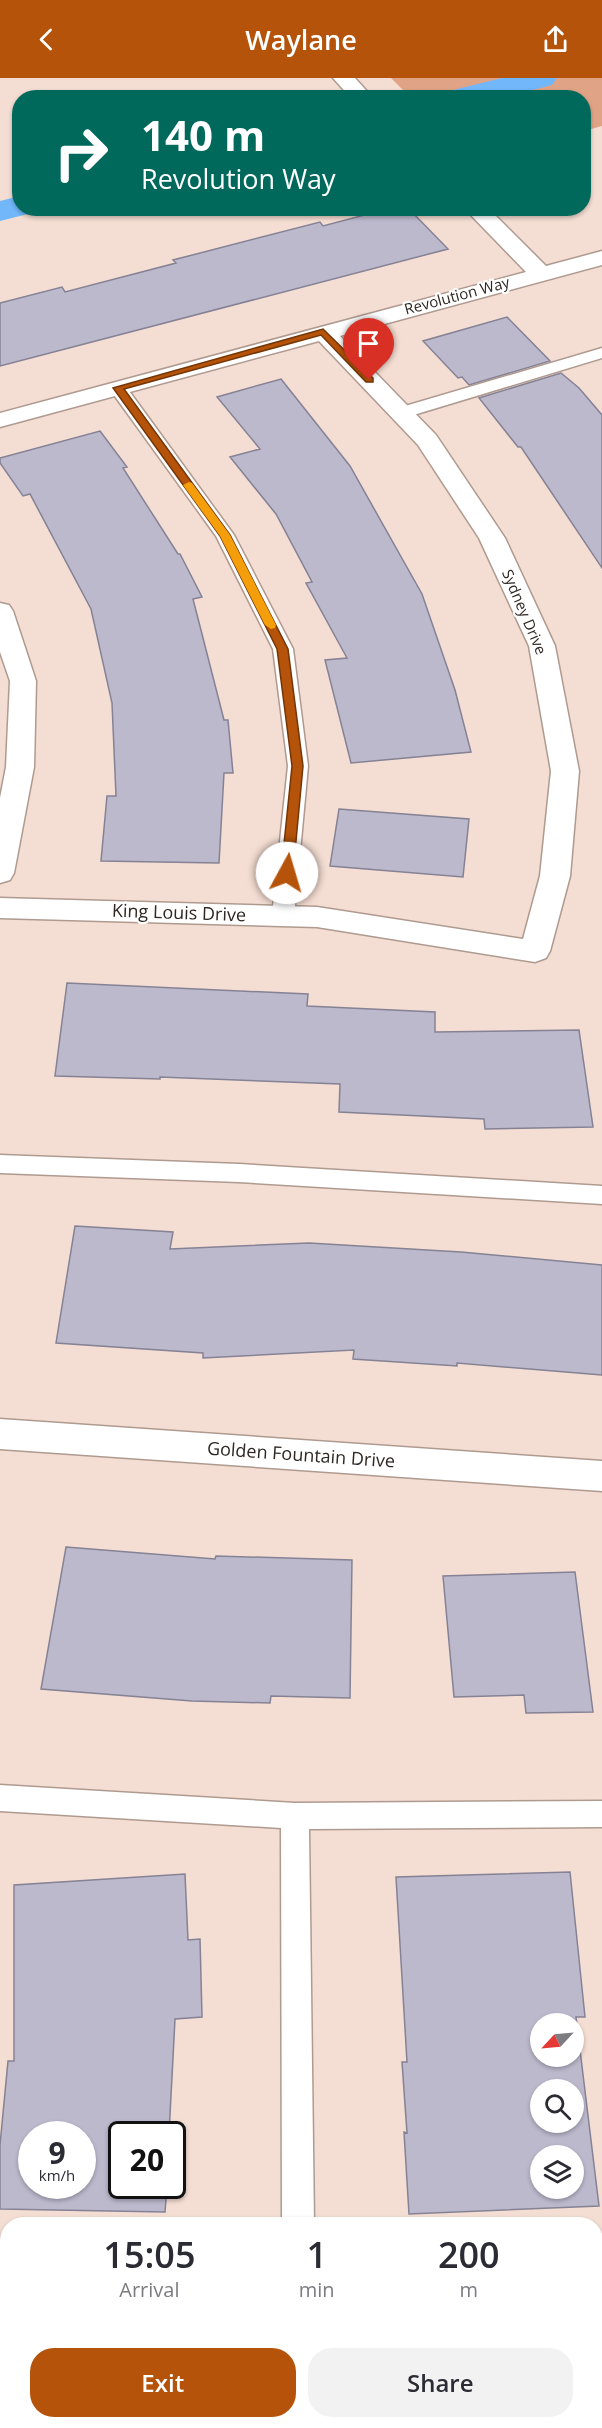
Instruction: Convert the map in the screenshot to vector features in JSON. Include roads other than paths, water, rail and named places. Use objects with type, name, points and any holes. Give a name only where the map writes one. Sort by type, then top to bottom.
[{"type":"street","points":[[483,216],[542,274]]},
{"type":"street","name":"Revolution Way","points":[[0,420],[602,258]]},
{"type":"street","name":"Sydney Drive","points":[[323,332],[427,440],[492,538],[542,646],[564,771],[555,876],[535,951]]},
{"type":"street","points":[[0,611],[22,681],[20,767],[0,873]]},
{"type":"street","name":"King Louis Drive","points":[[0,908],[317,917],[535,951]]},
{"type":"street","name":"Golden Fountain Drive","points":[[0,1434],[602,1476]]},
{"type":"lane","points":[[401,413],[602,354]]},
{"type":"lane","points":[[118,388],[225,535],[283,649],[298,766],[283,916]]},
{"type":"lane","points":[[0,1164],[239,1173],[602,1195]]},
{"type":"lane","points":[[0,1798],[295,1816],[602,1814]]},
{"type":"lane","points":[[295,1816],[298,2217]]},
{"type":"waterway","points":[[492,90],[541,78]]},
{"type":"waterway","points":[[0,211],[12,208]]}]
